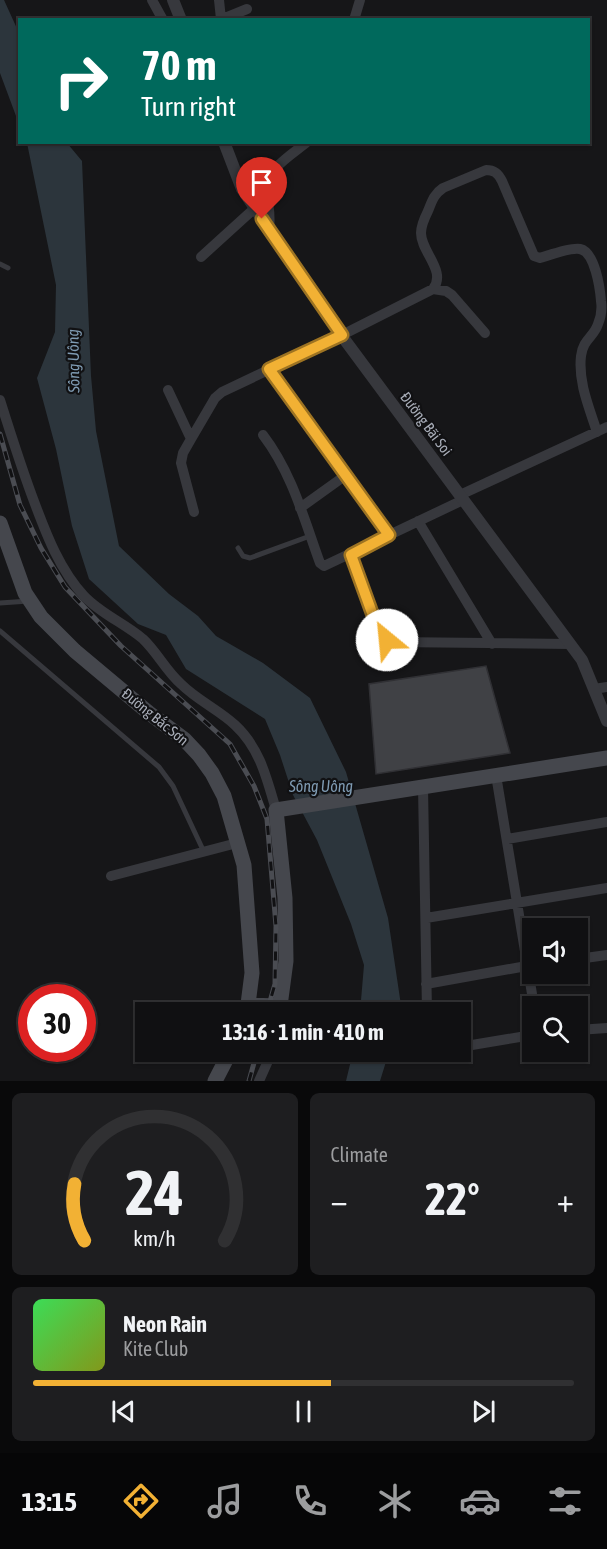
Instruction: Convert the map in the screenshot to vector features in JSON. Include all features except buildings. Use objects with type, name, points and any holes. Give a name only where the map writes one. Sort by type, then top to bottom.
[{"type":"main road","name":"Đường Bắc Sơn","points":[[0,524],[26,593],[40,617],[75,651],[184,739],[212,773],[224,796],[244,865],[252,973],[248,1002]]},
{"type":"main road","points":[[282,1002],[286,961],[280,810],[607,758]]},
{"type":"main road","points":[[215,1081],[225,1062]]},
{"type":"street","points":[[152,0],[162,18]]},
{"type":"street","points":[[173,0],[180,18]]},
{"type":"street","points":[[219,0],[221,18]]},
{"type":"street","points":[[355,18],[360,0]]},
{"type":"street","points":[[224,18],[247,9]]},
{"type":"street","name":"Đường Bãi Soi","points":[[225,144],[242,189],[342,335],[582,660],[607,721]]},
{"type":"street","points":[[269,229],[267,179],[274,170],[305,144]]},
{"type":"street","points":[[263,435],[281,462],[322,566],[327,566],[461,497],[602,429],[584,388],[581,366],[583,348],[597,328],[601,310],[601,300],[591,258],[586,251],[578,248],[540,258],[534,256],[502,180],[496,172],[486,171],[443,188],[432,200],[421,235],[437,273],[437,281],[433,289]]},
{"type":"street","points":[[201,257],[255,208]]},
{"type":"street","points":[[194,512],[181,463],[183,453],[219,394],[433,289],[446,291],[452,295],[485,333]]},
{"type":"street","points":[[269,369],[389,535]]},
{"type":"street","points":[[168,390],[191,439]]},
{"type":"street","points":[[0,400],[20,465],[39,514],[54,551],[69,576],[84,596],[104,613],[143,639],[179,683],[235,725],[250,741],[261,760],[280,810]]},
{"type":"street","points":[[300,508],[345,475]]},
{"type":"street","points":[[418,521],[492,644]]},
{"type":"street","points":[[351,555],[379,632],[387,640],[392,642],[570,644]]},
{"type":"street","points":[[594,689],[607,687]]},
{"type":"street","points":[[496,775],[522,924]]},
{"type":"street","points":[[423,787],[427,1002]]},
{"type":"street","points":[[507,839],[607,822]]},
{"type":"street","points":[[111,876],[237,843]]},
{"type":"street","points":[[426,918],[607,888]]},
{"type":"street","points":[[588,957],[607,954]]},
{"type":"street","points":[[426,984],[522,967]]},
{"type":"street","points":[[588,1029],[607,1028]]},
{"type":"street","points":[[471,1045],[522,1037]]},
{"type":"street","points":[[259,1081],[268,1062]]},
{"type":"lane","points":[[0,264],[8,268]]},
{"type":"lane","points":[[238,548],[243,556],[250,558],[310,536]]},
{"type":"lane","points":[[0,603],[30,601]]},
{"type":"lane","points":[[0,631],[159,767],[173,786],[204,852]]},
{"type":"water","points":[[0,0],[4,0],[18,31],[18,121],[0,73]]},
{"type":"water","name":"Sông Uông","points":[[27,144],[68,144],[82,161],[91,376],[96,431],[119,546],[169,594],[198,616],[216,636],[263,663],[310,698],[346,772],[388,918],[401,1002],[361,1002],[364,965],[351,924],[317,840],[293,795],[265,719],[186,669],[166,635],[138,624],[89,579],[72,526],[56,449],[37,378],[55,332],[56,285]]},
{"type":"water","points":[[351,1062],[386,1062],[380,1081],[346,1081]]},
{"type":"railway","points":[[0,434],[20,505],[41,548],[65,587],[121,646],[230,744],[254,786],[267,819],[276,926],[275,984],[270,1002]]},
{"type":"railway","points":[[249,1081],[254,1062]]},
{"type":"route","points":[[262,219],[342,335],[269,369],[389,535],[351,555],[379,632],[387,640]]}]
